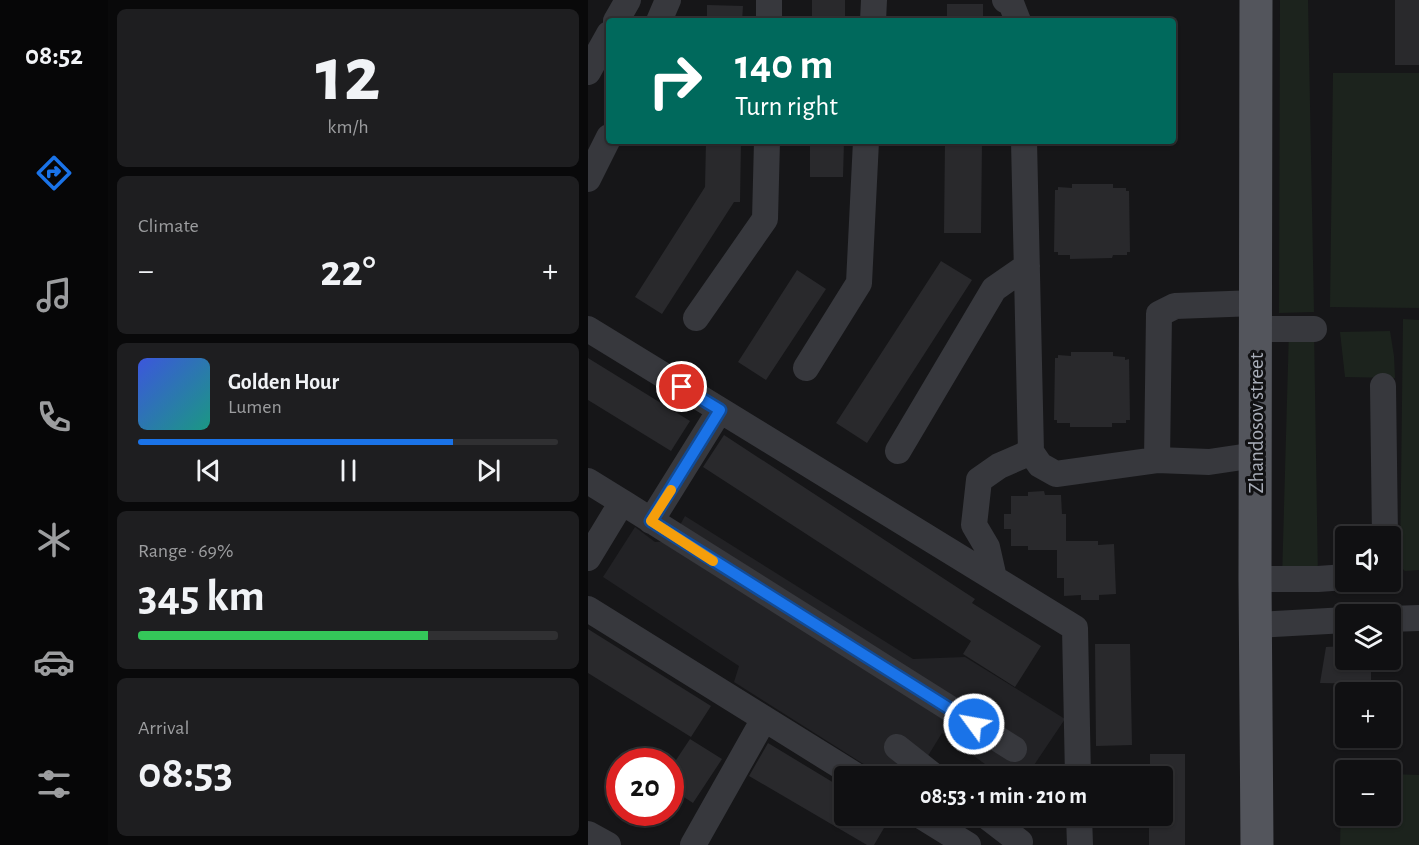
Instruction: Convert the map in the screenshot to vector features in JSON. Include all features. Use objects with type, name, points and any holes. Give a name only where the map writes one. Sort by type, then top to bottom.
[{"type":"main road","name":"Zhandosov street","points":[[1256,0],[1257,845]]},
{"type":"street","points":[[618,18],[628,0]]},
{"type":"street","points":[[660,18],[668,0]]},
{"type":"street","points":[[769,0],[769,18]]},
{"type":"street","points":[[873,18],[874,0]]},
{"type":"street","points":[[1005,0],[1011,3],[1017,18]]},
{"type":"street","points":[[588,72],[606,39]]},
{"type":"street","points":[[588,179],[606,143]]},
{"type":"street","points":[[696,318],[765,219],[767,144]]},
{"type":"street","points":[[806,369],[859,284],[866,144]]},
{"type":"street","points":[[1024,144],[1031,452],[1040,465],[1056,474],[1157,460],[1209,462],[1256,455]]},
{"type":"street","points":[[898,451],[994,289],[1027,266]]},
{"type":"street","points":[[1157,460],[1159,315],[1175,306],[1256,316],[1314,328]]},
{"type":"street","points":[[588,329],[1075,628],[1078,766]]},
{"type":"street","points":[[1383,386],[1385,526]]},
{"type":"street","points":[[651,521],[720,410]]},
{"type":"street","points":[[994,578],[987,548],[974,525],[979,480],[999,466],[1031,452]]},
{"type":"street","points":[[588,481],[1014,749]]},
{"type":"street","points":[[588,556],[622,502]]},
{"type":"street","points":[[1255,579],[1335,578]]},
{"type":"street","points":[[588,609],[840,766]]},
{"type":"street","points":[[1401,619],[1419,618]]},
{"type":"street","points":[[1256,625],[1335,621]]},
{"type":"street","points":[[693,845],[764,719]]},
{"type":"street","points":[[897,747],[921,766]]},
{"type":"street","points":[[937,826],[968,845]]},
{"type":"street","points":[[1000,826],[1024,844]]},
{"type":"street","points":[[1079,826],[1080,845]]},
{"type":"street","points":[[588,834],[608,845]]},
{"type":"shaded area","points":[[1280,0],[1308,0],[1314,312],[1279,313]]},
{"type":"shaded area","points":[[1333,73],[1419,73],[1419,308],[1330,307]]},
{"type":"shaded area","points":[[1403,319],[1419,320],[1419,570],[1405,571],[1401,567]]},
{"type":"shaded area","points":[[1289,329],[1314,329],[1318,579],[1282,579]]},
{"type":"shaded area","points":[[1390,331],[1395,378],[1345,377],[1340,332]]},
{"type":"shaded area","points":[[685,516],[913,659],[965,657],[1065,719],[1033,766],[988,766],[942,733],[922,766],[867,766],[734,682],[739,666],[603,577],[635,527],[655,542],[671,541]]},
{"type":"shaded area","points":[[1401,774],[1419,775],[1419,845],[1340,845],[1341,826],[1401,826]]},
{"type":"building","points":[[812,0],[845,0],[845,18],[812,18]]},
{"type":"building","points":[[1395,0],[1419,0],[1419,65],[1395,65]]},
{"type":"building","points":[[947,4],[983,4],[983,18],[947,18]]},
{"type":"building","points":[[707,5],[743,6],[742,18],[707,18]]},
{"type":"building","points":[[706,144],[741,144],[740,202],[734,202],[662,314],[635,297],[705,187]]},
{"type":"building","points":[[810,144],[844,144],[843,177],[810,177]]},
{"type":"building","points":[[945,144],[982,144],[981,233],[944,233]]},
{"type":"building","points":[[1072,184],[1113,184],[1113,188],[1126,188],[1126,191],[1129,191],[1130,252],[1127,252],[1127,255],[1113,255],[1112,258],[1070,259],[1070,255],[1058,255],[1058,252],[1054,252],[1055,190],[1058,190],[1058,187],[1072,188]]},
{"type":"building","points":[[941,261],[972,280],[867,443],[836,423]]},
{"type":"building","points":[[797,270],[826,289],[766,380],[738,362]]},
{"type":"building","points":[[1071,352],[1113,352],[1113,356],[1129,359],[1130,420],[1126,420],[1126,423],[1112,423],[1112,427],[1070,427],[1070,423],[1057,423],[1057,420],[1054,420],[1055,358],[1058,358],[1058,355],[1071,356]]},
{"type":"building","points":[[588,358],[690,421],[671,451],[588,400]]},
{"type":"building","points":[[724,435],[975,599],[972,603],[1041,646],[1015,687],[963,654],[971,641],[703,467]]},
{"type":"building","points":[[1044,491],[1045,495],[1061,495],[1062,514],[1066,514],[1066,541],[1098,541],[1098,545],[1114,544],[1116,594],[1099,595],[1099,600],[1081,600],[1081,595],[1064,596],[1064,578],[1057,578],[1057,550],[1028,550],[1028,546],[1011,546],[1011,529],[1004,529],[1004,514],[1011,514],[1011,496],[1028,496],[1028,492]]},
{"type":"building","points":[[588,629],[711,706],[691,737],[588,673]]},
{"type":"building","points":[[1095,644],[1130,644],[1132,745],[1096,746]]},
{"type":"building","points":[[1326,647],[1335,647],[1335,670],[1371,670],[1371,682],[1320,683]]},
{"type":"building","points":[[690,739],[722,759],[693,803],[684,797],[684,748]]},
{"type":"building","points":[[768,743],[834,783],[834,826],[749,776]]},
{"type":"building","points":[[1150,754],[1185,754],[1185,845],[1149,845],[1149,826],[1173,826],[1173,766],[1150,766]]},
{"type":"building","points":[[835,826],[885,826],[874,845],[867,845]]},
{"type":"slow traffic","points":[[671,490],[651,521],[713,561]]},
{"type":"route","points":[[682,387],[720,410],[651,521],[974,724]]}]
